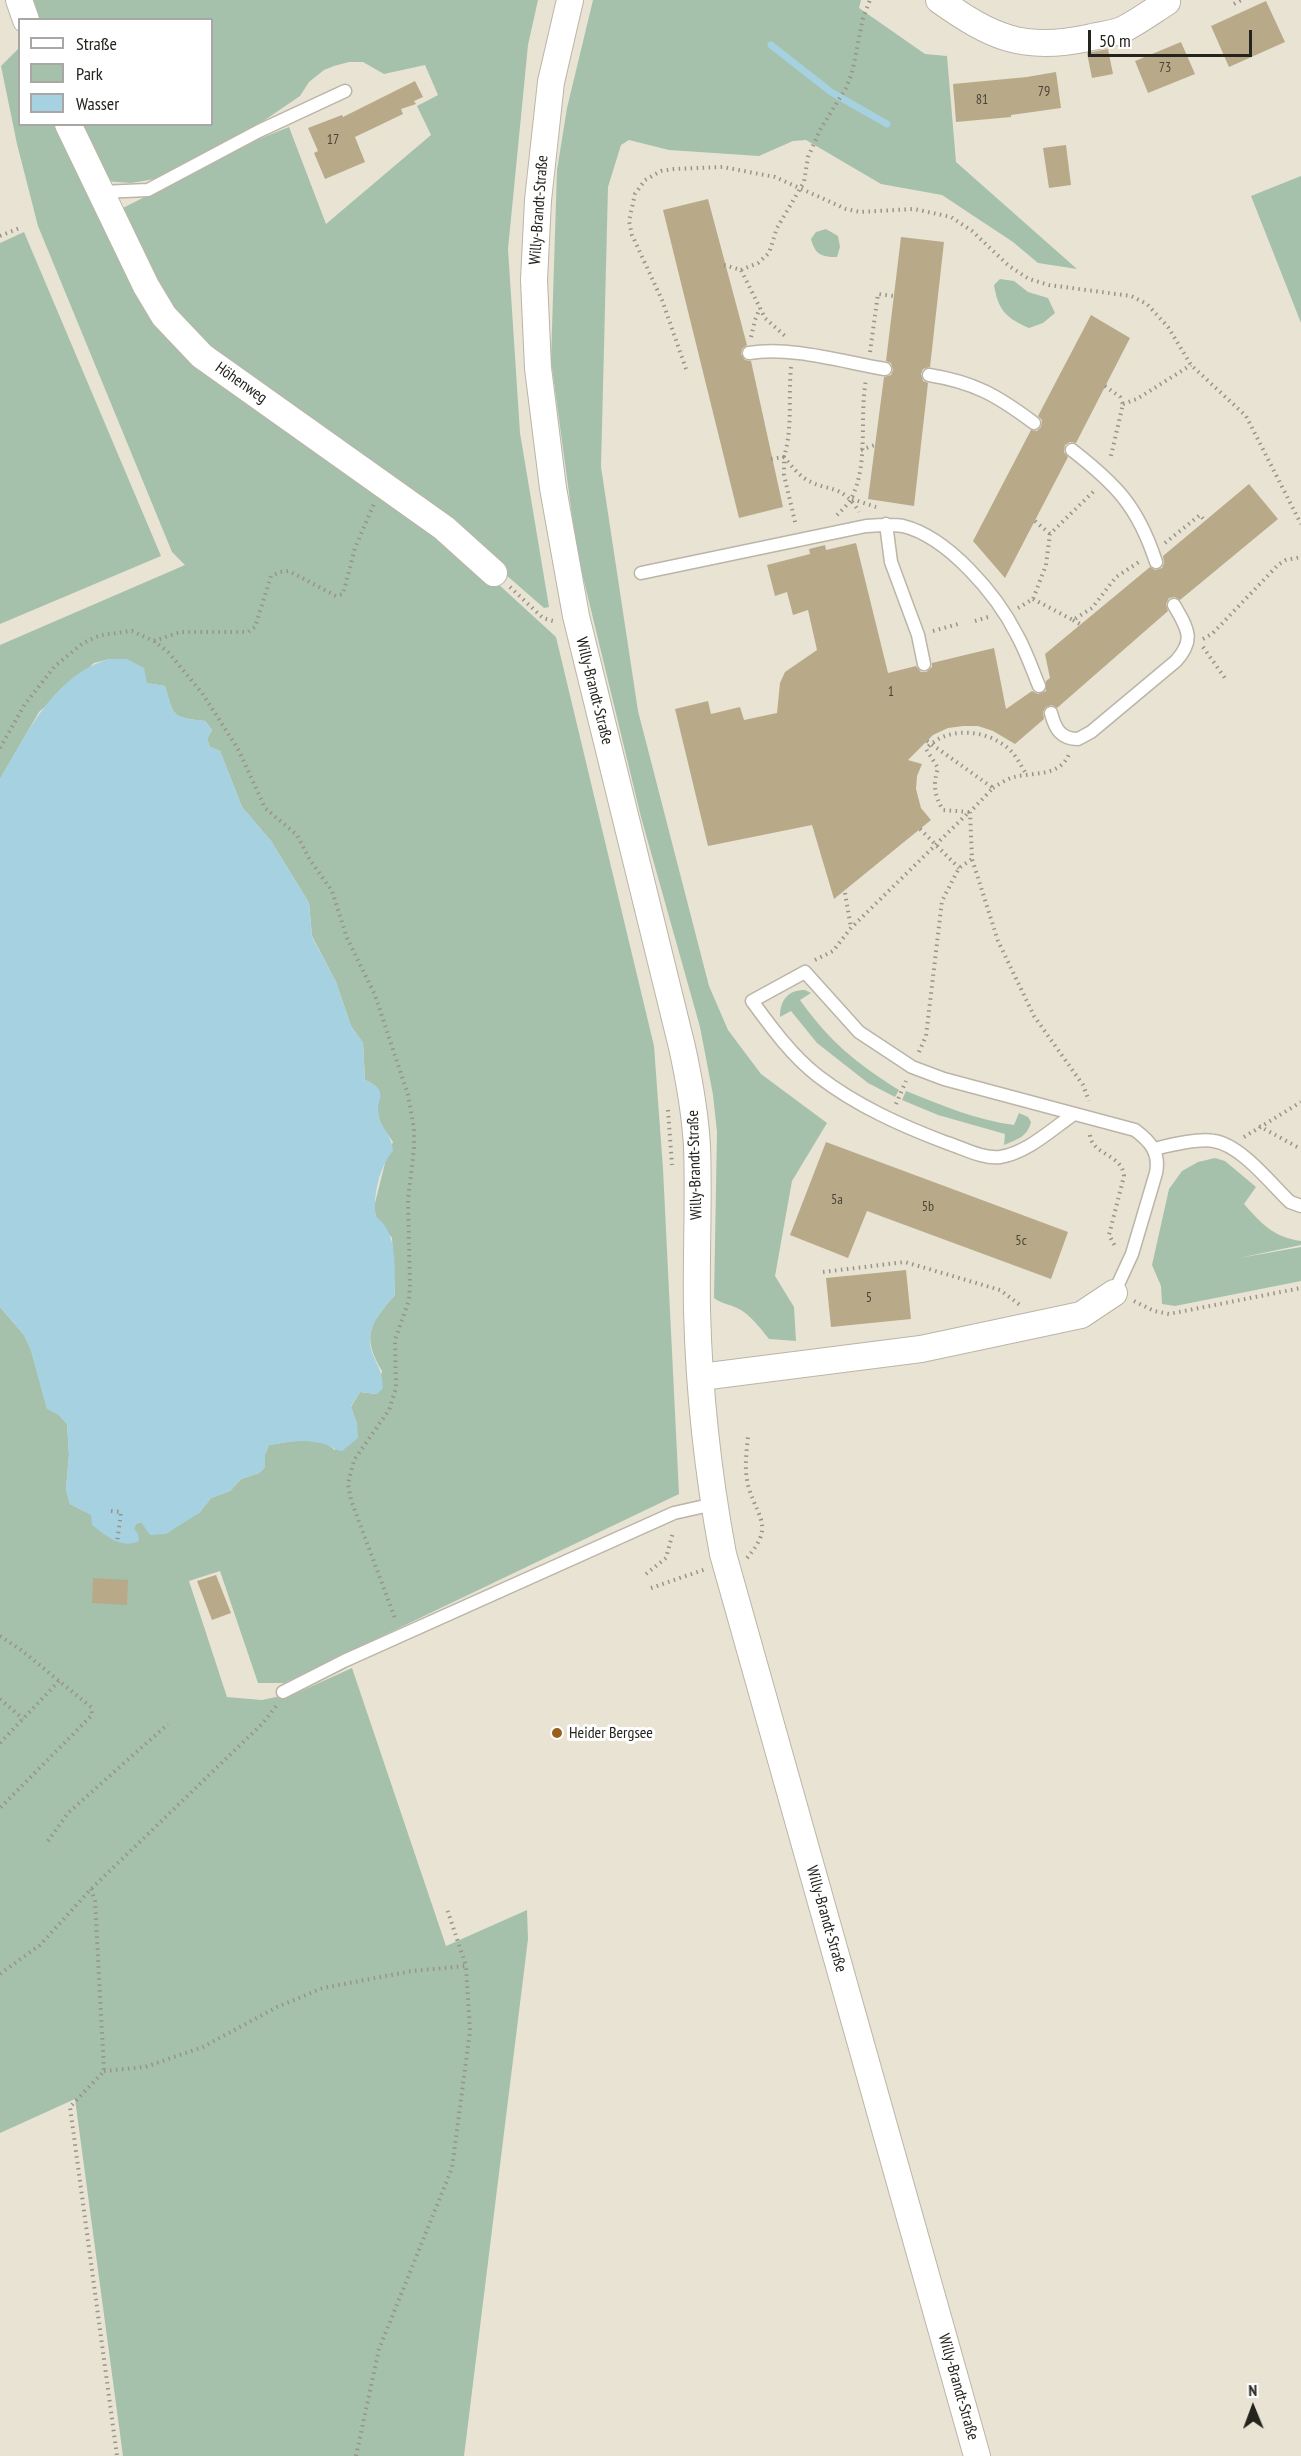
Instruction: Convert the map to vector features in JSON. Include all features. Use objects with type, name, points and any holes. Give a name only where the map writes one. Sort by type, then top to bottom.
[{"type":"street","points":[[18,0],[25,18]]},
{"type":"street","name":"Willy-Brandt-Straße","points":[[570,0],[551,82],[538,200],[534,280],[538,368],[553,488],[576,616],[693,1098],[697,1146],[697,1311],[701,1377],[714,1504],[726,1564],[977,2456]]},
{"type":"street","points":[[939,0],[975,25],[1005,38],[1030,43],[1072,41],[1122,30],[1167,2]]},
{"type":"street","name":"Höhenweg","points":[[69,126],[146,286],[164,316],[185,340],[202,356],[444,528],[494,573]]},
{"type":"street","points":[[701,1377],[921,1349],[1081,1315],[1114,1293]]},
{"type":"lane","points":[[100,192],[148,190],[259,131],[345,91]]},
{"type":"lane","points":[[751,353],[793,352],[885,369]]},
{"type":"lane","points":[[929,375],[973,384],[1008,403],[1034,423]]},
{"type":"lane","points":[[1072,450],[1105,475],[1131,507],[1146,532],[1154,557]]},
{"type":"lane","points":[[641,573],[866,526],[886,524],[904,526],[927,535],[961,561],[984,586],[1016,633],[1039,686]]},
{"type":"lane","points":[[886,524],[891,562],[918,635],[924,664]]},
{"type":"lane","points":[[1051,713],[1054,726],[1062,735],[1078,739],[1091,732],[1184,653],[1188,644],[1187,628],[1174,605]]},
{"type":"lane","points":[[1074,1114],[1025,1148],[997,1158],[985,1156],[867,1109],[817,1075],[773,1030],[752,1001],[805,972],[859,1032],[912,1067],[944,1079],[1135,1130],[1147,1138],[1158,1161],[1156,1173],[1132,1254],[1114,1293]]},
{"type":"lane","points":[[1154,1149],[1173,1144],[1214,1141],[1232,1147],[1290,1202],[1301,1206]]},
{"type":"lane","points":[[283,1692],[344,1661],[674,1513],[714,1504]]},
{"type":"path","points":[[724,265],[741,270],[758,263],[769,253],[777,228],[804,182],[808,157],[821,128],[846,88],[852,73],[863,18],[870,0]]},
{"type":"path","points":[[1234,4],[1241,0]]},
{"type":"path","points":[[686,369],[662,300],[632,235],[629,221],[635,194],[645,180],[661,171],[713,168],[756,173],[775,177],[846,209],[860,212],[914,209],[951,216],[972,231],[1009,266],[1029,279],[1049,285],[1131,296],[1147,304],[1168,327],[1191,365],[1245,416],[1301,524]]},
{"type":"path","points":[[0,236],[22,226]]},
{"type":"path","points":[[741,270],[765,318],[792,343],[793,352]]},
{"type":"path","points":[[868,366],[878,294],[894,296]]},
{"type":"path","points":[[751,353],[751,332],[760,308]]},
{"type":"path","points":[[1123,404],[1137,399],[1191,365]]},
{"type":"path","points":[[1105,386],[1120,397],[1123,404],[1113,451],[1105,475]]},
{"type":"path","points":[[790,390],[791,428],[783,457],[784,475],[799,540]]},
{"type":"path","points":[[818,536],[852,499],[858,477],[861,450],[862,399]]},
{"type":"path","points":[[861,450],[875,445]]},
{"type":"path","points":[[771,459],[783,457]]},
{"type":"path","points":[[783,457],[805,479],[836,489],[852,499],[866,526]]},
{"type":"path","points":[[154,641],[180,632],[248,632],[255,627],[270,576],[280,572],[289,571],[336,596],[343,594],[355,548],[369,512],[385,485]]},
{"type":"path","points":[[1002,612],[1016,609],[1033,599],[1046,565],[1050,534],[1085,502]]},
{"type":"path","points":[[1073,620],[1092,608],[1116,577],[1154,557],[1200,515],[1205,521]]},
{"type":"path","points":[[1035,521],[1050,534]]},
{"type":"path","points":[[1227,681],[1199,641],[1212,634],[1278,565],[1286,560],[1301,557]]},
{"type":"path","points":[[494,573],[543,618],[558,623]]},
{"type":"path","points":[[1033,599],[1080,624]]},
{"type":"path","points":[[930,632],[958,624]]},
{"type":"path","points":[[0,748],[25,705],[55,666],[83,643],[101,635],[132,631],[154,641],[168,652],[202,693],[238,749],[265,808],[297,835],[310,860],[333,891],[347,938],[375,995],[408,1095],[414,1129],[408,1200],[409,1300],[395,1340],[396,1388],[389,1410],[354,1460],[348,1485],[351,1500],[402,1635]]},
{"type":"path","points":[[970,812],[944,810],[936,798],[935,778],[938,768],[926,749],[929,742],[955,733],[977,733],[996,740],[1011,751],[1027,775]]},
{"type":"path","points":[[805,972],[816,960],[833,951],[851,928],[993,788],[1012,777],[1049,772],[1059,768],[1067,760],[1072,739]]},
{"type":"path","points":[[929,742],[993,788]]},
{"type":"path","points":[[970,812],[972,860],[998,941],[1034,1016],[1083,1085],[1090,1106],[1092,1143],[1119,1162],[1123,1170],[1124,1176],[1108,1235],[1118,1256]]},
{"type":"path","points":[[921,829],[958,868]]},
{"type":"path","points":[[889,1119],[926,1036],[942,901],[958,868],[972,860]]},
{"type":"path","points":[[845,893],[851,928]]},
{"type":"path","points":[[1232,1147],[1259,1126],[1301,1102]]},
{"type":"path","points":[[1259,1126],[1301,1149]]},
{"type":"path","points":[[823,1272],[905,1262],[1000,1290],[1019,1305],[1034,1325]]},
{"type":"path","points":[[1114,1293],[1154,1311],[1169,1314],[1301,1288]]},
{"type":"path","points":[[651,1588],[694,1572],[747,1558],[760,1542],[763,1521],[749,1488],[745,1466],[748,1437]]},
{"type":"path","points":[[111,1511],[121,1512],[117,1543]]},
{"type":"path","points":[[646,1574],[666,1558],[673,1537],[674,1513]]},
{"type":"path","points":[[0,1636],[21,1650],[91,1707],[92,1715],[0,1808]]},
{"type":"path","points":[[0,1743],[59,1681]]},
{"type":"path","points":[[0,1974],[40,1945],[92,1889],[263,1723],[281,1700],[283,1692]]},
{"type":"path","points":[[0,1699],[23,1719]]},
{"type":"path","points":[[48,1841],[68,1813],[168,1724]]},
{"type":"path","points":[[92,1889],[95,1901],[104,2070]]},
{"type":"path","points":[[356,2456],[379,2349],[452,2168],[470,2031],[466,1966],[447,1909]]},
{"type":"path","points":[[117,2456],[70,2108],[104,2070],[145,2067],[203,2047],[277,2007],[323,1988],[412,1971],[466,1966]]},
{"type":"green space","points":[[27,0],[538,0],[528,45],[508,249],[520,433],[549,607],[544,608],[474,547],[220,356],[184,323],[139,252],[117,211],[259,139],[289,127],[326,224],[431,135],[417,106],[438,95],[425,65],[384,74],[363,62],[349,62],[334,66],[324,70],[309,82],[300,96],[253,128],[161,178],[131,183],[104,181],[77,126],[213,126],[213,18],[34,18]]},
{"type":"green space","points":[[593,0],[861,0],[859,8],[925,54],[947,56],[956,162],[1077,269],[1038,263],[1013,242],[942,195],[881,184],[806,140],[793,141],[759,156],[669,150],[629,140],[621,145],[608,187],[601,467],[638,711],[709,986],[728,1030],[761,1074],[827,1123],[792,1181],[775,1276],[794,1307],[796,1341],[769,1339],[746,1314],[714,1298],[717,1132],[713,1095],[700,1027],[641,817],[577,552],[551,360],[557,170],[567,108]]},
{"type":"green space","points":[[18,49],[18,126],[63,126],[150,313],[473,561],[556,637],[654,1046],[663,1169],[679,1494],[284,1683],[258,1683],[220,1571],[189,1581],[227,1697],[262,1700],[299,1692],[352,1668],[446,1946],[527,1910],[528,1939],[464,2456],[123,2456],[75,2099],[0,2133],[0,1307],[24,1335],[31,1350],[47,1408],[59,1415],[67,1424],[69,1455],[66,1489],[70,1504],[92,1515],[92,1525],[134,1528],[141,1522],[146,1526],[199,1513],[211,1498],[230,1491],[241,1479],[259,1473],[265,1467],[265,1454],[269,1445],[312,1441],[328,1445],[335,1450],[357,1424],[351,1407],[360,1392],[377,1394],[382,1371],[372,1348],[371,1330],[379,1314],[395,1295],[392,1238],[376,1217],[374,1207],[386,1159],[393,1142],[380,1120],[379,1092],[372,1083],[365,1080],[363,1043],[351,1026],[336,982],[312,936],[309,903],[271,841],[242,807],[220,751],[210,747],[207,739],[212,730],[205,721],[180,717],[176,714],[170,704],[165,686],[146,683],[127,659],[110,659],[94,663],[39,712],[0,779],[0,645],[185,565],[172,552],[38,226],[17,144],[1,66]]},
{"type":"green space","points":[[1301,176],[1301,323],[1251,196]]},
{"type":"green space","points":[[826,229],[838,236],[840,247],[837,257],[817,252],[811,239],[816,232]]},
{"type":"green space","points":[[24,232],[161,556],[0,624],[0,243]]},
{"type":"green space","points":[[1000,279],[1014,281],[1028,292],[1048,298],[1055,313],[1043,323],[1029,328],[1014,321],[1004,312],[998,301],[994,285]]},
{"type":"green space","points":[[799,990],[811,993],[800,1000],[811,1015],[845,1051],[899,1090],[895,1097],[868,1083],[817,1043],[791,1011],[780,1017],[786,997]]},
{"type":"green space","points":[[906,1091],[986,1120],[1014,1125],[1019,1113],[1028,1117],[1031,1122],[1024,1134],[1004,1145],[1005,1134],[938,1115],[902,1100]]},
{"type":"green space","points":[[1215,1158],[1225,1161],[1256,1187],[1244,1204],[1257,1218],[1275,1233],[1301,1241],[1301,1245],[1239,1258],[1301,1247],[1301,1281],[1175,1306],[1162,1304],[1161,1286],[1152,1265],[1169,1189],[1182,1171],[1198,1162]]},
{"type":"water","points":[[110,659],[127,659],[144,668],[147,683],[165,686],[170,704],[176,714],[180,717],[205,721],[212,730],[207,739],[210,747],[220,751],[242,807],[271,841],[309,903],[312,937],[336,982],[351,1026],[363,1043],[365,1080],[376,1086],[380,1092],[378,1108],[380,1121],[391,1141],[393,1151],[381,1173],[376,1191],[375,1209],[376,1217],[389,1232],[392,1242],[395,1295],[378,1316],[371,1331],[371,1348],[381,1375],[383,1388],[377,1394],[360,1392],[351,1406],[357,1424],[358,1438],[342,1451],[310,1441],[269,1445],[265,1454],[265,1467],[259,1473],[241,1479],[230,1491],[211,1498],[199,1513],[166,1534],[150,1535],[141,1522],[136,1524],[134,1528],[139,1541],[126,1544],[102,1533],[92,1525],[91,1515],[70,1504],[66,1489],[69,1455],[67,1424],[59,1415],[47,1409],[31,1350],[24,1335],[0,1307],[0,779],[32,725],[58,692],[90,667]]},
{"type":"building","points":[[1266,1],[1285,42],[1229,67],[1211,26]]},
{"type":"building","points":[[1181,42],[1195,74],[1148,93],[1135,61]]},
{"type":"building","points":[[1108,49],[1113,74],[1092,78],[1087,53]]},
{"type":"building","points":[[1056,72],[1061,108],[1011,115],[1011,117],[956,122],[953,84]]},
{"type":"building","points":[[415,81],[423,97],[414,101],[416,104],[401,109],[403,114],[355,137],[365,162],[325,179],[314,153],[318,151],[308,128],[342,115],[343,117]]},
{"type":"building","points":[[1066,145],[1071,185],[1049,188],[1043,148]]},
{"type":"building","points":[[708,199],[747,345],[742,349],[741,354],[745,360],[751,361],[783,507],[739,518],[663,210]]},
{"type":"building","points":[[901,237],[944,242],[930,367],[923,369],[921,374],[923,381],[928,383],[914,506],[868,499],[884,377],[891,375],[893,370],[891,363],[886,361]]},
{"type":"building","points":[[1091,315],[1130,338],[1076,443],[1070,442],[1065,445],[1064,452],[1068,457],[1005,578],[973,541],[1031,430],[1037,431],[1041,427],[1042,420],[1038,416]]},
{"type":"building","points":[[1249,484],[1278,519],[1180,600],[1175,597],[1169,598],[1166,604],[1168,611],[1057,708],[1052,705],[1046,707],[1043,712],[1044,719],[1015,744],[993,731],[978,726],[948,728],[933,735],[908,760],[922,764],[917,776],[916,789],[921,808],[931,820],[834,899],[812,825],[708,846],[675,709],[708,701],[711,714],[740,707],[744,720],[777,713],[780,683],[785,672],[817,650],[808,610],[793,615],[787,592],[775,596],[767,565],[810,554],[809,549],[825,545],[826,550],[856,543],[888,673],[916,666],[921,672],[926,672],[932,667],[932,663],[994,648],[1006,709],[1032,691],[1038,694],[1046,691],[1046,681],[1050,678],[1045,654],[1150,567],[1155,570],[1162,568],[1163,556]]},
{"type":"building","points":[[826,1142],[1068,1232],[1051,1279],[867,1211],[848,1258],[790,1235]]},
{"type":"building","points":[[906,1270],[911,1319],[831,1327],[826,1278]]},
{"type":"building","points":[[216,1575],[231,1613],[212,1620],[197,1581]]},
{"type":"building","points":[[93,1578],[128,1580],[127,1605],[92,1603]]},
{"type":"waterway","points":[[771,45],[831,92],[887,124]]},
{"type":"place","name":"Heider Bergsee","points":[[557,1733]]}]
